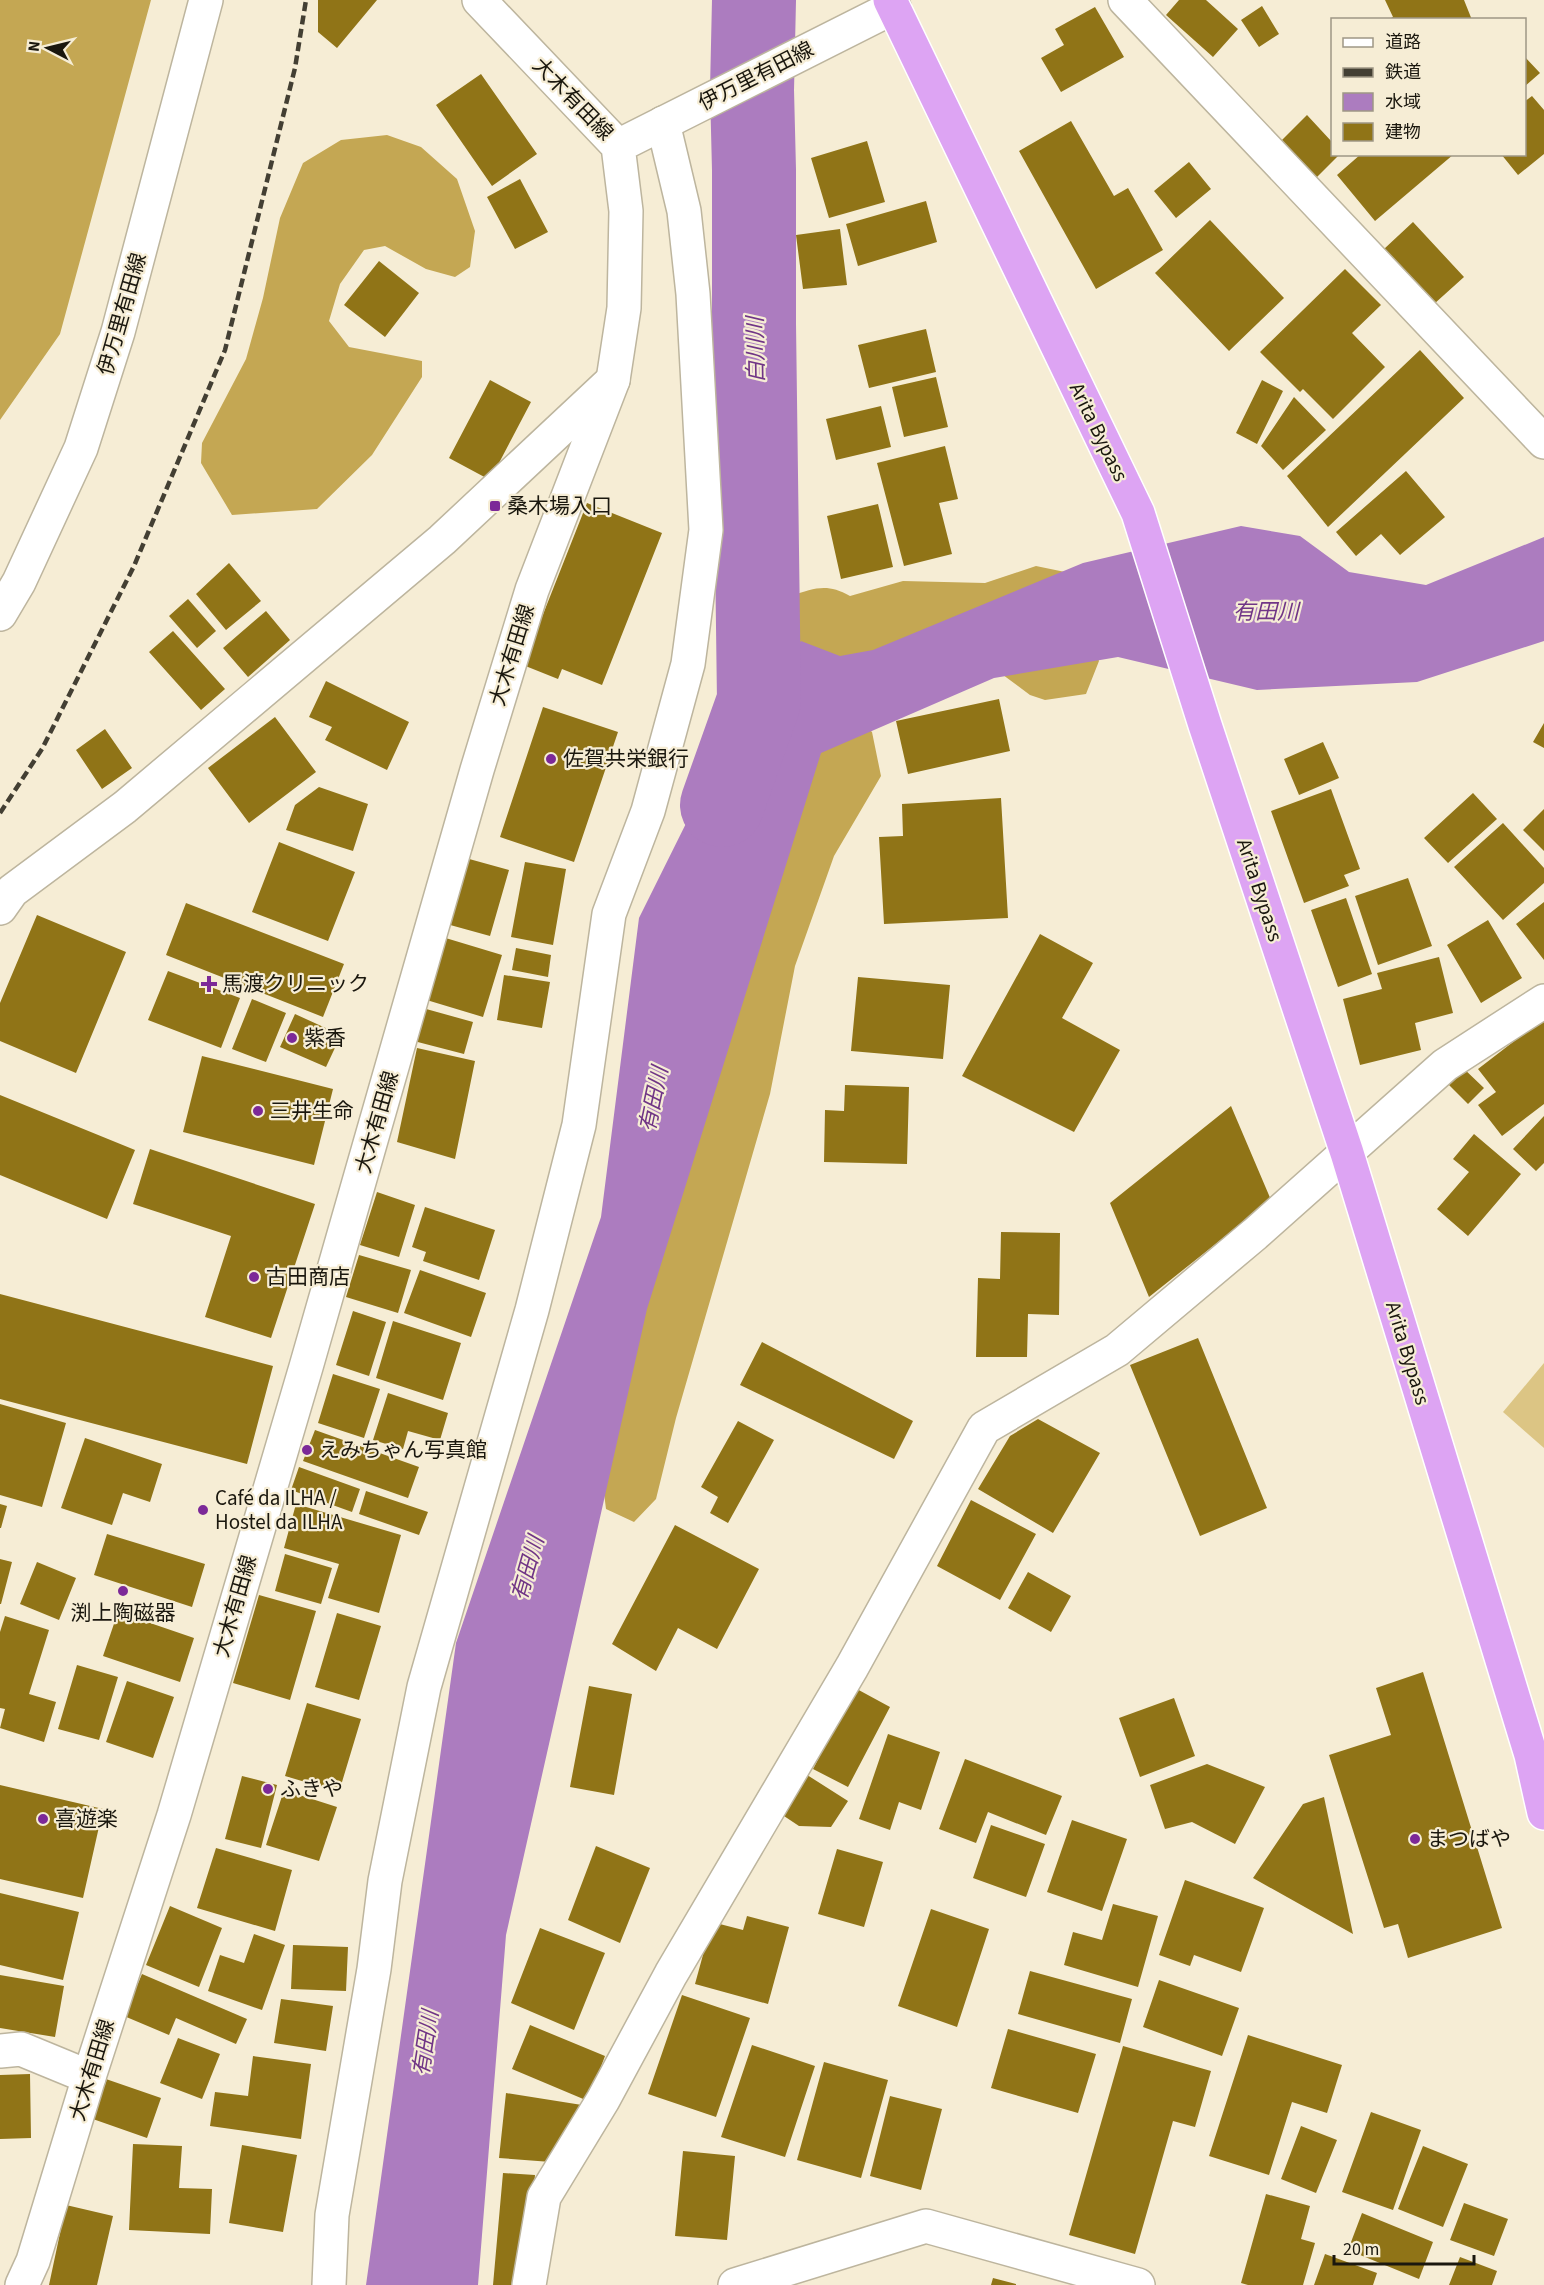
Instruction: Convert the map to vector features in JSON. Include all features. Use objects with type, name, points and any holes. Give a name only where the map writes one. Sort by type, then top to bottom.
[{"type":"highway","name":"Arita Bypass","points":[[892,3],[1138,513],[1347,1154],[1532,1755],[1544,1813]]},
{"type":"street","name":"伊万里有田線","points":[[0,614],[19,582],[81,448],[118,332],[206,0]]},
{"type":"street","name":"大木有田線","points":[[22,2285],[33,2261],[177,1803],[319,1321],[477,770],[532,590],[613,380],[624,308],[626,222],[618,146],[479,0]]},
{"type":"street","points":[[1125,0],[1544,442]]},
{"type":"street","name":"伊万里有田線","points":[[618,146],[892,3]]},
{"type":"street","points":[[329,2285],[332,2215],[374,1970],[385,1881],[424,1687],[532,1310],[579,1125],[609,914],[648,811],[688,664],[706,530],[693,294],[684,211],[663,123]]},
{"type":"street","points":[[0,908],[12,891],[125,807],[442,540],[613,380]]},
{"type":"street","points":[[529,2285],[544,2198],[603,2100],[671,1974],[852,1666],[984,1428],[1117,1350],[1347,1154],[1446,1065],[1544,1001]]},
{"type":"street","points":[[0,2050],[21,2049],[89,2077]]},
{"type":"street","points":[[735,2285],[926,2226],[1138,2285]]},
{"type":"shaded area","points":[[0,0],[151,0],[60,334],[0,420]]},
{"type":"shaded area","points":[[387,135],[421,147],[457,179],[475,231],[470,267],[455,277],[426,269],[385,246],[364,250],[340,284],[329,321],[349,347],[422,361],[422,377],[372,455],[317,509],[232,515],[201,463],[202,443],[246,359],[263,298],[280,218],[303,163],[341,140]]},
{"type":"shaded area","points":[[1036,566],[1065,572],[1099,661],[1086,694],[1045,700],[1030,695],[999,672],[908,649],[798,661],[788,642],[782,618],[787,612],[791,596],[807,591],[828,588],[850,596],[903,581],[985,583]]},
{"type":"shaded area","points":[[840,705],[872,732],[881,776],[834,856],[795,966],[770,1094],[676,1418],[656,1499],[634,1522],[606,1509],[596,1429],[626,1195]]},
{"type":"shaded area","points":[[1544,1363],[1544,1448],[1503,1412]]},
{"type":"water","name":"有田川","points":[[1241,526],[1300,536],[1349,572],[1426,585],[1544,537],[1544,641],[1417,682],[1257,690],[1118,657],[994,678],[821,753],[647,1309],[506,1935],[478,2285],[366,2285],[456,1643],[601,1217],[639,918],[733,729],[801,641],[840,656],[873,650],[1083,563]]},
{"type":"building","points":[[318,0],[377,0],[337,48],[318,32]]},
{"type":"building","points":[[1179,0],[1206,0],[1238,29],[1213,57],[1166,15]]},
{"type":"building","points":[[1385,0],[1464,0],[1471,18],[1391,18],[1393,17]]},
{"type":"building","points":[[1262,6],[1279,34],[1259,47],[1241,20]]},
{"type":"building","points":[[1095,7],[1124,57],[1061,92],[1041,58],[1064,45],[1055,29]]},
{"type":"building","points":[[1526,58],[1540,73],[1526,85]]},
{"type":"building","points":[[481,74],[537,154],[492,186],[436,105]]},
{"type":"building","points":[[1532,96],[1544,110],[1544,154],[1518,175],[1503,156],[1526,156],[1526,100]]},
{"type":"building","points":[[1307,115],[1331,141],[1331,156],[1338,156],[1315,179],[1280,142]]},
{"type":"building","points":[[1071,121],[1114,196],[1128,188],[1163,250],[1096,289],[1019,151]]},
{"type":"building","points":[[867,141],[885,202],[829,218],[811,158]]},
{"type":"building","points":[[1359,156],[1452,156],[1375,221],[1337,175]]},
{"type":"building","points":[[1189,162],[1211,189],[1176,218],[1154,191]]},
{"type":"building","points":[[520,179],[548,232],[515,249],[487,197]]},
{"type":"building","points":[[926,201],[937,242],[858,266],[846,224]]},
{"type":"building","points":[[1210,220],[1284,298],[1229,351],[1155,273]]},
{"type":"building","points":[[1413,222],[1464,277],[1434,304],[1384,249]]},
{"type":"building","points":[[840,229],[847,285],[803,289],[796,235]]},
{"type":"building","points":[[379,261],[419,293],[385,337],[344,305]]},
{"type":"building","points":[[1345,269],[1381,305],[1352,333],[1385,367],[1333,419],[1303,389],[1300,392],[1260,352]]},
{"type":"building","points":[[926,329],[936,372],[869,388],[858,345]]},
{"type":"building","points":[[1420,350],[1464,398],[1328,527],[1287,476]]},
{"type":"building","points":[[936,377],[948,427],[904,437],[892,387]]},
{"type":"building","points":[[490,380],[531,402],[490,480],[449,458]]},
{"type":"building","points":[[1262,380],[1283,391],[1257,444],[1236,433]]},
{"type":"building","points":[[1294,397],[1326,430],[1283,470],[1261,446]]},
{"type":"building","points":[[881,406],[891,447],[836,460],[826,419]]},
{"type":"building","points":[[945,446],[958,499],[939,503],[952,554],[904,566],[877,463]]},
{"type":"building","points":[[1406,471],[1445,517],[1400,555],[1381,534],[1356,556],[1336,532]]},
{"type":"building","points":[[587,503],[662,533],[602,685],[562,669],[558,679],[523,665]]},
{"type":"building","points":[[878,504],[893,567],[841,579],[827,516]]},
{"type":"building","points":[[229,563],[261,601],[226,630],[196,594]]},
{"type":"building","points":[[188,599],[216,631],[197,648],[169,616]]},
{"type":"building","points":[[266,611],[290,640],[248,677],[223,648]]},
{"type":"building","points":[[173,631],[225,689],[201,710],[149,652]]},
{"type":"building","points":[[326,681],[409,722],[387,770],[325,740],[332,727],[309,717]]},
{"type":"building","points":[[999,699],[1010,751],[908,774],[896,721]]},
{"type":"building","points":[[543,707],[618,732],[574,862],[500,837]]},
{"type":"building","points":[[275,717],[316,772],[249,823],[208,768]]},
{"type":"building","points":[[1544,723],[1544,748],[1533,742]]},
{"type":"building","points":[[105,729],[132,768],[102,789],[76,750]]},
{"type":"building","points":[[1323,742],[1339,778],[1299,795],[1284,759]]},
{"type":"building","points":[[319,787],[368,804],[353,851],[286,830],[295,805]]},
{"type":"building","points":[[1331,789],[1360,869],[1344,875],[1349,886],[1304,903],[1271,811]]},
{"type":"building","points":[[1473,793],[1497,819],[1448,863],[1424,838]]},
{"type":"building","points":[[1001,798],[1008,918],[884,924],[879,837],[903,836],[902,804]]},
{"type":"building","points":[[1544,809],[1544,851],[1523,830]]},
{"type":"building","points":[[1503,823],[1544,868],[1544,883],[1503,920],[1454,867]]},
{"type":"building","points":[[279,842],[355,872],[328,941],[252,912]]},
{"type":"building","points":[[462,857],[509,870],[490,936],[443,923]]},
{"type":"building","points":[[525,862],[566,869],[553,945],[511,937]]},
{"type":"building","points":[[1408,878],[1432,946],[1378,965],[1355,896]]},
{"type":"building","points":[[1346,898],[1372,974],[1338,987],[1311,910]]},
{"type":"building","points":[[1544,902],[1544,960],[1516,924]]},
{"type":"building","points":[[186,903],[344,964],[323,1017],[166,955]]},
{"type":"building","points":[[37,915],[126,952],[76,1073],[0,1041],[0,1003]]},
{"type":"building","points":[[1488,920],[1522,978],[1481,1003],[1447,945]]},
{"type":"building","points":[[1040,934],[1093,963],[1062,1018],[1120,1050],[1074,1132],[962,1076]]},
{"type":"building","points":[[439,936],[502,955],[483,1017],[420,998]]},
{"type":"building","points":[[516,948],[551,955],[548,977],[512,970]]},
{"type":"building","points":[[1439,957],[1453,1013],[1415,1023],[1421,1050],[1360,1065],[1343,999],[1382,989],[1377,973]]},
{"type":"building","points":[[168,971],[240,998],[221,1048],[148,1020]]},
{"type":"building","points":[[504,975],[550,982],[542,1028],[497,1020]]},
{"type":"building","points":[[858,977],[950,985],[943,1059],[851,1051]]},
{"type":"building","points":[[252,999],[286,1013],[266,1062],[232,1049]]},
{"type":"building","points":[[419,1007],[473,1022],[464,1054],[410,1040]]},
{"type":"building","points":[[295,1014],[341,1035],[326,1067],[280,1047]]},
{"type":"building","points":[[1544,1018],[1544,1104],[1502,1136],[1478,1105],[1496,1092],[1478,1069]]},
{"type":"building","points":[[417,1048],[475,1061],[455,1159],[397,1142]]},
{"type":"building","name":"三井生命","points":[[202,1056],[333,1089],[314,1165],[183,1132]]},
{"type":"building","points":[[1462,1067],[1484,1088],[1468,1104],[1446,1082]]},
{"type":"building","points":[[845,1085],[909,1087],[907,1164],[824,1162],[825,1110],[844,1111]]},
{"type":"building","points":[[0,1095],[135,1150],[107,1219],[0,1175]]},
{"type":"building","points":[[1231,1106],[1271,1200],[1149,1297],[1110,1203]]},
{"type":"building","points":[[1544,1116],[1544,1163],[1536,1171],[1513,1149]]},
{"type":"building","points":[[1474,1134],[1521,1174],[1468,1236],[1437,1209],[1469,1172],[1453,1159]]},
{"type":"building","name":"古田商店","points":[[150,1149],[315,1204],[271,1338],[205,1317],[231,1236],[133,1204]]},
{"type":"building","points":[[377,1192],[415,1205],[399,1257],[360,1245]]},
{"type":"building","points":[[425,1207],[495,1230],[479,1280],[423,1261],[426,1252],[412,1247]]},
{"type":"building","points":[[1001,1232],[1060,1233],[1059,1315],[1028,1314],[1027,1357],[976,1357],[978,1278],[1000,1279]]},
{"type":"building","points":[[359,1255],[411,1270],[398,1313],[346,1297]]},
{"type":"building","points":[[420,1270],[486,1293],[471,1337],[404,1313]]},
{"type":"building","points":[[0,1294],[273,1366],[247,1464],[0,1399]]},
{"type":"building","points":[[353,1311],[386,1322],[369,1376],[336,1365]]},
{"type":"building","points":[[393,1321],[461,1343],[443,1400],[376,1378]]},
{"type":"building","points":[[1198,1338],[1267,1508],[1200,1536],[1130,1365]]},
{"type":"building","points":[[762,1342],[913,1421],[894,1459],[740,1385]]},
{"type":"building","points":[[333,1374],[380,1389],[364,1438],[318,1423]]},
{"type":"building","points":[[388,1393],[448,1413],[440,1440],[408,1431],[403,1449],[373,1440]]},
{"type":"building","points":[[0,1404],[66,1423],[42,1507],[0,1495]]},
{"type":"building","points":[[1038,1419],[1100,1453],[1053,1533],[978,1489],[1010,1436]]},
{"type":"building","points":[[738,1421],[774,1440],[728,1523],[710,1513],[718,1497],[701,1487]]},
{"type":"building","points":[[315,1430],[419,1467],[408,1498],[303,1461]]},
{"type":"building","points":[[85,1438],[162,1464],[150,1502],[123,1493],[112,1525],[61,1508]]},
{"type":"building","points":[[299,1467],[360,1489],[352,1512],[291,1490]]},
{"type":"building","points":[[366,1491],[428,1512],[419,1535],[359,1514]]},
{"type":"building","points":[[971,1500],[1036,1534],[1000,1600],[937,1566]]},
{"type":"building","points":[[0,1504],[7,1506],[1,1528],[0,1528]]},
{"type":"building","points":[[296,1504],[401,1535],[379,1613],[328,1598],[339,1564],[284,1548]]},
{"type":"building","points":[[675,1525],[759,1569],[717,1649],[678,1628],[656,1671],[612,1644]]},
{"type":"building","points":[[107,1534],[205,1564],[192,1607],[94,1575]]},
{"type":"building","points":[[285,1554],[332,1568],[321,1604],[275,1591]]},
{"type":"building","points":[[0,1559],[12,1562],[1,1604],[0,1604]]},
{"type":"building","points":[[37,1562],[76,1578],[59,1620],[20,1604]]},
{"type":"building","points":[[1028,1572],[1071,1596],[1051,1632],[1008,1608]]},
{"type":"building","points":[[259,1595],[316,1611],[290,1700],[233,1683]]},
{"type":"building","points":[[118,1612],[194,1638],[180,1682],[103,1656]]},
{"type":"building","points":[[337,1613],[381,1626],[359,1700],[315,1687]]},
{"type":"building","points":[[5,1616],[49,1630],[29,1694],[56,1702],[44,1742],[0,1728],[5,1709],[0,1708],[0,1632]]},
{"type":"building","points":[[77,1665],[118,1677],[99,1740],[58,1729]]},
{"type":"building","name":"まつばや","points":[[1423,1672],[1502,1928],[1408,1958],[1398,1924],[1384,1928],[1329,1755],[1391,1735],[1376,1688]]},
{"type":"building","points":[[127,1681],[174,1697],[153,1758],[106,1742]]},
{"type":"building","points":[[589,1686],[632,1694],[614,1795],[570,1787]]},
{"type":"building","points":[[855,1688],[890,1707],[848,1787],[813,1769]]},
{"type":"building","points":[[1174,1698],[1195,1756],[1140,1777],[1119,1718]]},
{"type":"building","points":[[307,1703],[361,1719],[339,1792],[285,1776]]},
{"type":"building","points":[[888,1734],[940,1752],[921,1810],[899,1802],[890,1830],[859,1819]]},
{"type":"building","points":[[965,1759],[1062,1796],[1046,1835],[988,1812],[976,1843],[939,1829]]},
{"type":"building","points":[[1207,1764],[1265,1787],[1235,1844],[1192,1822],[1165,1829],[1150,1785]]},
{"type":"building","points":[[804,1773],[848,1801],[831,1827],[799,1826],[778,1812]]},
{"type":"building","points":[[242,1776],[277,1785],[261,1848],[225,1839]]},
{"type":"building","points":[[0,1785],[103,1809],[83,1898],[0,1879]]},
{"type":"building","points":[[284,1790],[337,1807],[319,1861],[266,1845]]},
{"type":"building","points":[[1324,1797],[1353,1934],[1253,1878],[1303,1804]]},
{"type":"building","points":[[1072,1820],[1127,1839],[1102,1911],[1047,1892]]},
{"type":"building","points":[[991,1825],[1045,1844],[1026,1897],[973,1878]]},
{"type":"building","points":[[596,1846],[650,1868],[620,1943],[568,1920]]},
{"type":"building","points":[[216,1848],[292,1870],[275,1931],[197,1908]]},
{"type":"building","points":[[837,1849],[883,1862],[864,1927],[818,1914]]},
{"type":"building","points":[[1185,1880],[1264,1908],[1241,1972],[1194,1955],[1190,1966],[1159,1955]]},
{"type":"building","points":[[0,1893],[79,1912],[63,1980],[0,1965]]},
{"type":"building","points":[[1113,1904],[1158,1916],[1138,1987],[1064,1965],[1073,1932],[1102,1940]]},
{"type":"building","points":[[170,1906],[222,1928],[199,1987],[146,1965]]},
{"type":"building","points":[[931,1909],[989,1929],[957,2027],[898,2006]]},
{"type":"building","points":[[747,1916],[789,1927],[768,2004],[695,1984],[712,1922],[743,1930]]},
{"type":"building","points":[[540,1928],[605,1953],[574,2030],[511,2003]]},
{"type":"building","points":[[254,1934],[285,1945],[262,2010],[208,1991],[220,1955],[244,1963]]},
{"type":"building","points":[[293,1945],[348,1947],[346,1991],[291,1989]]},
{"type":"building","points":[[1030,1971],[1132,1999],[1120,2043],[1018,2014]]},
{"type":"building","points":[[142,1974],[247,2019],[236,2044],[176,2018],[169,2035],[124,2016]]},
{"type":"building","points":[[0,1975],[64,1986],[55,2037],[0,2028]]},
{"type":"building","points":[[1159,1980],[1239,2008],[1222,2056],[1143,2027]]},
{"type":"building","points":[[682,1995],[750,2018],[716,2117],[648,2094]]},
{"type":"building","points":[[281,1999],[333,2006],[326,2051],[274,2043]]},
{"type":"building","points":[[530,2025],[605,2056],[588,2101],[512,2069]]},
{"type":"building","points":[[1008,2029],[1096,2054],[1078,2113],[991,2088]]},
{"type":"building","points":[[1248,2035],[1342,2065],[1327,2113],[1292,2102],[1269,2175],[1209,2156]]},
{"type":"building","points":[[178,2038],[220,2054],[202,2099],[160,2083]]},
{"type":"building","points":[[752,2045],[815,2066],[785,2157],[721,2137]]},
{"type":"building","points":[[1123,2046],[1211,2071],[1195,2127],[1173,2121],[1135,2254],[1069,2235]]},
{"type":"building","points":[[253,2056],[311,2064],[301,2139],[210,2126],[215,2092],[248,2096]]},
{"type":"building","points":[[824,2062],[888,2080],[861,2178],[797,2160]]},
{"type":"building","points":[[30,2074],[31,2138],[0,2139],[0,2075]]},
{"type":"building","points":[[103,2078],[161,2098],[147,2138],[90,2118]]},
{"type":"building","points":[[506,2093],[582,2105],[551,2162],[499,2158]]},
{"type":"building","points":[[890,2096],[942,2109],[921,2190],[870,2176]]},
{"type":"building","points":[[1371,2112],[1421,2130],[1393,2210],[1342,2192]]},
{"type":"building","points":[[1301,2126],[1337,2140],[1316,2193],[1281,2179]]},
{"type":"building","points":[[133,2144],[182,2146],[179,2188],[212,2189],[210,2234],[129,2230]]},
{"type":"building","points":[[242,2145],[297,2155],[283,2232],[229,2223]]},
{"type":"building","points":[[1423,2146],[1468,2164],[1443,2227],[1398,2209]]},
{"type":"building","points":[[683,2151],[735,2156],[727,2240],[675,2236]]},
{"type":"building","points":[[503,2173],[535,2175],[525,2285],[493,2285]]},
{"type":"building","points":[[1266,2194],[1310,2206],[1301,2239],[1315,2243],[1303,2285],[1241,2283]]},
{"type":"building","points":[[1464,2203],[1508,2219],[1494,2256],[1450,2240]]},
{"type":"building","points":[[66,2205],[113,2216],[97,2285],[49,2285]]},
{"type":"building","points":[[1362,2213],[1433,2242],[1419,2279],[1348,2250]]},
{"type":"building","points":[[1325,2254],[1377,2273],[1373,2285],[1314,2285]]},
{"type":"building","points":[[1460,2257],[1497,2271],[1492,2285],[1449,2285]]},
{"type":"building","points":[[993,2278],[1016,2284],[1016,2285],[991,2285]]},
{"type":"waterway","name":"白川川","points":[[722,805],[759,701],[752,90],[754,0]]},
{"type":"railway","points":[[0,813],[42,749],[134,566],[225,350],[295,68],[306,0]]},
{"type":"place","name":"桑木場入口","points":[[495,506]]},
{"type":"place","name":"佐賀共栄銀行","points":[[551,759]]},
{"type":"place","name":"馬渡クリニック","points":[[209,984]]},
{"type":"place","name":"紫香","points":[[292,1038]]},
{"type":"place","name":"三井生命","points":[[258,1111]]},
{"type":"place","name":"古田商店","points":[[254,1277]]},
{"type":"place","name":"えみちゃん写真館","points":[[307,1450]]},
{"type":"place","name":"Café da ILHA / Hostel da ILHA","points":[[203,1510]]},
{"type":"place","name":"渕上陶磁器","points":[[123,1591]]},
{"type":"place","name":"ふきや","points":[[268,1789]]},
{"type":"place","name":"喜遊楽","points":[[43,1819]]},
{"type":"place","name":"まつばや","points":[[1415,1839]]}]
